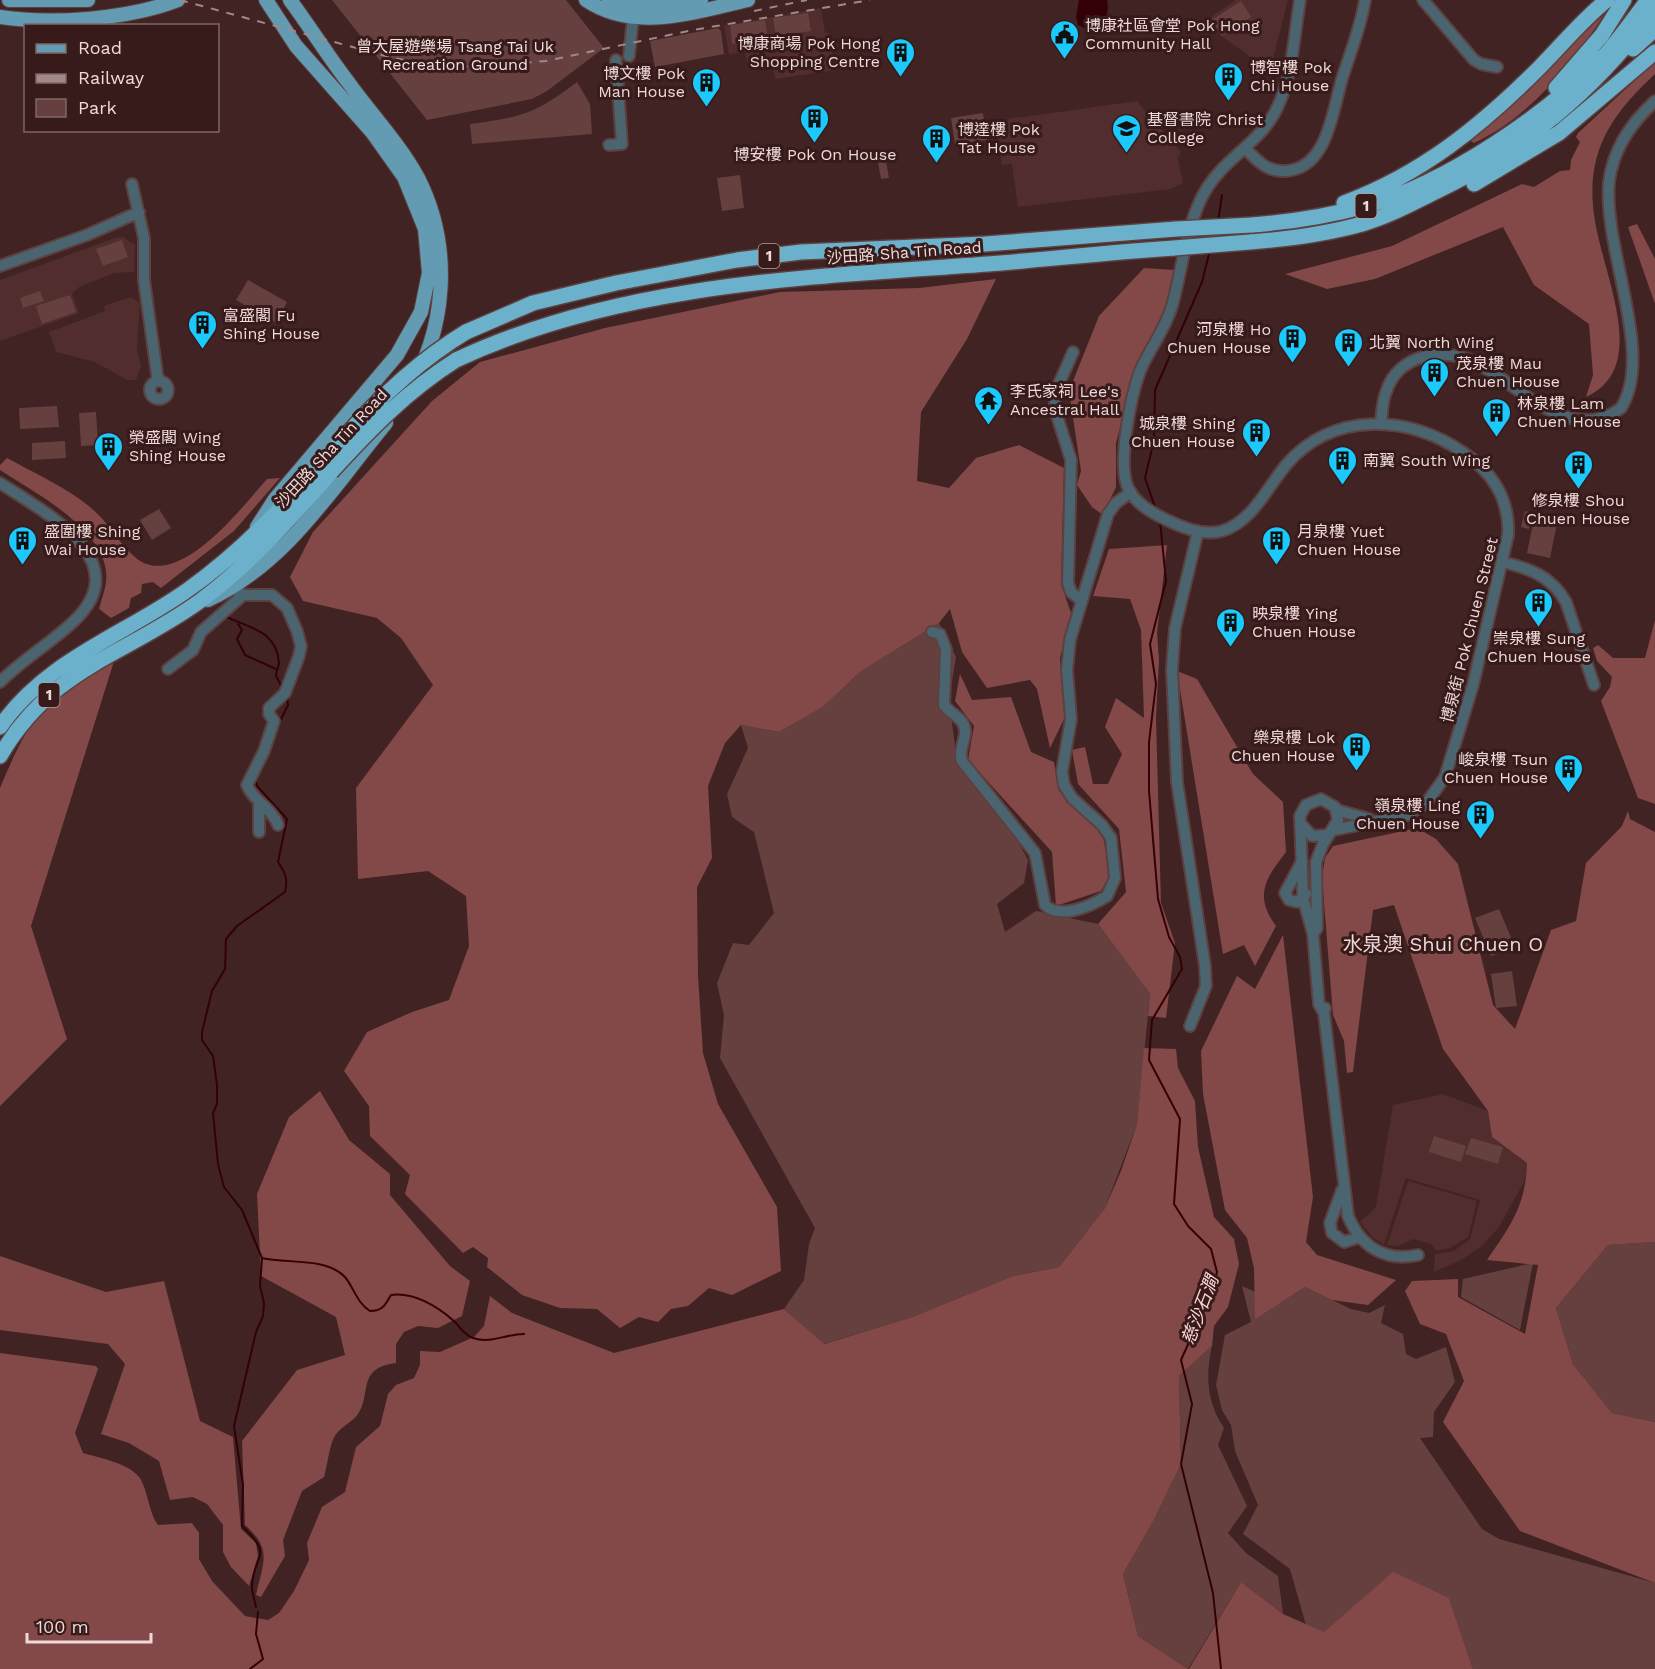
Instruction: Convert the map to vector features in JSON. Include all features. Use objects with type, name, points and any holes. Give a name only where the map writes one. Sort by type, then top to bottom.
[{"type":"highway","points":[[1301,218],[1386,186],[1442,154],[1498,109],[1586,18],[1607,0]]},
{"type":"highway","points":[[1530,117],[1602,35],[1624,0]]},
{"type":"highway","name":"沙田路 Sha Tin Road","points":[[251,536],[283,506],[400,380],[426,358],[466,332],[533,303],[616,283],[737,260],[801,252],[985,244],[1252,225],[1364,206],[1419,185],[1484,150],[1530,117],[1597,63],[1648,0]]},
{"type":"highway","name":"沙田路 Sha Tin Road","points":[[187,610],[253,556],[389,411],[423,382],[456,360],[506,337],[569,318],[743,285],[844,273],[1250,242],[1334,231],[1396,212],[1498,158],[1551,120],[1605,71],[1655,9]]},
{"type":"highway","points":[[1605,71],[1655,29]]},
{"type":"highway","points":[[1396,212],[1467,188],[1532,151],[1588,111],[1655,52]]},
{"type":"highway","name":"1","points":[[0,727],[24,697],[55,670],[174,600],[215,569],[251,536]]},
{"type":"highway","name":"1","points":[[0,756],[26,717],[66,680],[187,610]]},
{"type":"main road","points":[[9,0],[88,0]]},
{"type":"main road","points":[[0,17],[68,21],[133,11],[178,0]]},
{"type":"main road","points":[[251,536],[275,500],[397,355],[421,312],[429,273],[428,248],[423,220],[404,177],[372,132],[296,46],[266,0]]},
{"type":"main road","points":[[187,610],[238,591],[297,534],[396,410],[422,369],[440,307],[441,268],[437,234],[420,184],[402,153],[346,80],[290,0]]},
{"type":"main road","points":[[586,0],[593,5],[633,18],[669,17],[748,0]]},
{"type":"main road","points":[[609,0],[624,5],[652,8],[701,0]]},
{"type":"street","points":[[932,632],[940,634],[945,644],[944,705],[964,727],[965,737],[960,753],[962,761],[1035,854],[1045,905],[1053,912],[1064,912],[1107,896],[1115,878],[1109,834],[1071,798],[1062,777],[1071,718],[1068,654],[1108,514],[1116,502],[1131,492],[1125,479],[1124,459],[1139,374],[1168,317],[1202,196],[1220,171],[1271,120],[1283,95],[1300,0]]},
{"type":"street","points":[[1245,148],[1262,165],[1274,170],[1299,169],[1314,158],[1325,136],[1365,0]]},
{"type":"street","points":[[1423,0],[1474,60],[1497,67]]},
{"type":"street","points":[[629,56],[633,18]]},
{"type":"street","points":[[609,145],[622,144],[616,60]]},
{"type":"street","points":[[1637,292],[1611,215],[1609,184],[1612,166],[1624,138],[1655,101]]},
{"type":"street","points":[[132,184],[144,238],[144,280],[158,381]]},
{"type":"street","points":[[0,266],[87,235],[139,212]]},
{"type":"street","points":[[1073,352],[1058,386],[1055,407],[1071,460],[1068,583],[1071,592],[1082,601]]},
{"type":"street","points":[[1381,424],[1385,392],[1394,376],[1413,359],[1428,355],[1455,355],[1469,360],[1545,409],[1576,419],[1598,419],[1614,412],[1632,397],[1642,379]]},
{"type":"street","name":"博泉街 Pok Chuen Street","points":[[1131,492],[1146,509],[1184,528],[1219,531],[1243,518],[1295,456],[1322,436],[1352,426],[1381,424],[1400,426],[1435,437],[1462,452],[1491,478],[1500,490],[1508,516],[1508,535],[1503,562],[1473,685],[1445,777],[1434,794],[1418,810],[1408,815],[1312,836],[1301,824]]},
{"type":"street","points":[[0,483],[76,537],[89,553],[95,575],[91,597],[81,614],[27,656],[0,682]]},
{"type":"street","points":[[1190,1026],[1206,986],[1205,966],[1177,782],[1172,645],[1198,531]]},
{"type":"street","points":[[1503,562],[1533,570],[1560,592],[1594,685]]},
{"type":"street","points":[[168,669],[193,650],[201,632],[238,591],[264,593],[279,600],[292,617],[301,646],[285,693],[269,708],[269,714],[274,721],[264,751],[248,778],[249,791],[275,817],[278,825]]},
{"type":"street","name":"博泉街 Pok Chuen Street","points":[[1378,821],[1337,810],[1325,800],[1312,800],[1303,808],[1301,824],[1303,898],[1313,934],[1320,995],[1325,999],[1324,1013],[1348,1216],[1359,1237],[1382,1254],[1397,1258],[1418,1256]]},
{"type":"street","points":[[259,801],[259,832]]},
{"type":"street","name":"博泉街 Pok Chuen Street","points":[[1313,934],[1317,928],[1316,862],[1338,820],[1337,810]]},
{"type":"street","points":[[1302,861],[1285,893],[1292,902],[1303,898],[1315,882]]},
{"type":"street","name":"博泉街 Pok Chuen Street","points":[[1344,1188],[1330,1223],[1332,1233],[1344,1242],[1359,1237]]},
{"type":"shaded area","points":[[1079,0],[1107,0],[1107,15],[1099,26],[1089,30],[1078,25],[1076,17]]},
{"type":"shaded area","points":[[1236,0],[1288,0],[1273,59],[1251,57],[1210,28],[1212,16]]},
{"type":"shaded area","points":[[821,8],[825,33],[829,33],[835,70],[775,79],[772,62],[748,65],[745,52],[729,54],[724,26]]},
{"type":"shaded area","points":[[1604,15],[1563,71],[1531,104],[1494,132],[1474,143],[1469,140],[1570,43]]},
{"type":"shaded area","points":[[1655,62],[1655,74],[1616,116],[1600,148],[1595,165],[1593,205],[1617,312],[1620,339],[1617,362],[1606,382],[1586,397],[1593,375],[1589,324],[1534,285],[1503,227],[1375,279],[1327,289],[1285,274],[1392,246],[1522,184],[1534,187],[1560,171],[1570,170],[1571,160],[1580,142],[1576,137],[1578,133]]},
{"type":"shaded area","points":[[1137,101],[1181,152],[1178,159],[1183,183],[1171,189],[1018,207],[1012,164],[1002,165],[997,135],[1001,124],[1008,119]]},
{"type":"shaded area","points":[[1637,224],[1655,259],[1655,304],[1628,227]]},
{"type":"shaded area","points":[[123,237],[135,245],[134,272],[114,273],[79,287],[72,294],[79,313],[0,341],[0,280]]},
{"type":"shaded area","points":[[1144,268],[1175,270],[1160,325],[1137,364],[1116,443],[1116,487],[1103,515],[1092,507],[1077,485],[1081,471],[1069,391],[1099,316]]},
{"type":"shaded area","points":[[996,279],[967,339],[921,412],[917,481],[949,488],[976,458],[1019,445],[1064,468],[1061,584],[1071,613],[1060,658],[1065,717],[1050,748],[1037,689],[1030,680],[987,688],[962,652],[950,609],[939,623],[860,672],[823,707],[779,732],[741,725],[725,743],[708,786],[712,858],[697,887],[698,976],[703,1053],[718,1104],[777,1207],[781,1271],[732,1295],[709,1288],[688,1306],[671,1309],[658,1322],[639,1317],[620,1328],[597,1309],[560,1308],[522,1295],[487,1267],[488,1258],[473,1247],[463,1253],[405,1194],[410,1175],[370,1136],[369,1106],[344,1071],[367,1032],[412,1012],[449,1000],[469,946],[466,896],[428,871],[358,879],[356,788],[433,685],[401,638],[377,618],[303,601],[290,577],[313,532],[432,401],[480,362],[605,328],[780,292],[919,288]]},
{"type":"shaded area","points":[[131,297],[140,303],[137,349],[141,366],[136,380],[127,380],[95,362],[56,352],[49,332],[105,311],[104,306]]},
{"type":"shaded area","points":[[7,458],[81,500],[96,513],[136,558],[153,565],[171,564],[190,555],[226,525],[267,479],[280,478],[234,531],[161,588],[153,582],[142,584],[141,593],[131,598],[129,608],[111,618],[99,609],[106,582],[105,564],[97,547],[84,531],[51,502],[0,470],[0,465]]},
{"type":"shaded area","points":[[1167,545],[1157,633],[1159,660],[1156,717],[1161,903],[1175,943],[1166,1018],[1148,1016],[1150,994],[1098,924],[1126,892],[1119,829],[1078,784],[1072,750],[1085,747],[1093,784],[1108,784],[1122,754],[1105,727],[1116,698],[1144,718],[1141,630],[1130,599],[1093,596],[1109,549]]},
{"type":"shaded area","points":[[1655,620],[1655,804],[1638,798],[1601,701],[1610,687],[1612,677],[1597,661],[1593,648],[1598,645],[1613,658],[1645,658]]},
{"type":"shaded area","points":[[115,658],[31,926],[67,1039],[0,1106],[0,788],[25,735],[38,716],[71,687]]},
{"type":"shaded area","points":[[1177,671],[1197,679],[1253,774],[1283,802],[1286,852],[1268,879],[1264,897],[1265,906],[1276,926],[1255,966],[1244,945],[1223,954]]},
{"type":"shaded area","points":[[960,674],[972,700],[1011,697],[1031,752],[1054,762],[1059,791],[1102,831],[1110,875],[1101,891],[1056,906],[1052,852],[968,760],[974,726],[955,701]]},
{"type":"shaded area","points":[[1628,811],[1630,819],[1655,832],[1655,1242],[1608,1245],[1556,1308],[1573,1364],[1612,1413],[1655,1422],[1655,1583],[1520,1531],[1443,1422],[1464,1381],[1446,1334],[1420,1324],[1405,1291],[1412,1281],[1458,1279],[1458,1297],[1525,1334],[1538,1265],[1487,1260],[1510,1226],[1520,1203],[1524,1191],[1527,1163],[1492,1137],[1488,1111],[1443,1049],[1394,905],[1373,910],[1353,1072],[1347,1073],[1344,1041],[1333,1015],[1322,878],[1325,858],[1333,846],[1417,828],[1436,839],[1458,864],[1493,1005],[1515,1029],[1551,930],[1576,921],[1586,863],[1622,826]]},
{"type":"shaded area","points":[[1283,935],[1313,1197],[1306,1242],[1317,1255],[1396,1280],[1368,1305],[1332,1300],[1305,1287],[1255,1319],[1254,1268],[1247,1238],[1225,1210],[1203,1094],[1201,1051],[1237,976],[1255,989]]},
{"type":"shaded area","points":[[1144,1048],[1176,1049],[1178,1068],[1195,1101],[1198,1147],[1214,1217],[1234,1239],[1239,1264],[1228,1307],[1214,1326],[1212,1346],[1179,1376],[1181,1464],[1154,1520],[1123,1574],[1138,1636],[1188,1669],[0,1669],[0,1353],[96,1366],[98,1369],[75,1433],[83,1453],[113,1462],[134,1472],[142,1482],[158,1525],[192,1523],[199,1533],[199,1559],[212,1581],[245,1616],[268,1620],[279,1613],[294,1591],[309,1560],[307,1543],[322,1507],[345,1492],[356,1447],[380,1426],[388,1394],[396,1385],[414,1378],[420,1365],[420,1351],[440,1352],[474,1337],[484,1326],[490,1296],[512,1313],[614,1353],[784,1309],[824,1344],[912,1317],[1013,1276],[1059,1267],[1105,1208],[1121,1171],[1137,1124]]},
{"type":"shaded area","points":[[320,1091],[349,1140],[390,1174],[390,1195],[450,1266],[470,1281],[462,1316],[438,1328],[418,1326],[404,1332],[396,1344],[396,1363],[375,1370],[370,1376],[358,1414],[334,1437],[324,1477],[302,1491],[283,1540],[285,1556],[261,1597],[256,1595],[264,1557],[260,1542],[245,1525],[242,1441],[297,1370],[345,1355],[336,1317],[261,1276],[257,1194],[289,1117]]},
{"type":"shaded area","points":[[1443,1094],[1488,1111],[1492,1137],[1527,1163],[1528,1168],[1523,1184],[1499,1227],[1481,1247],[1461,1260],[1434,1272],[1435,1254],[1454,1251],[1470,1239],[1480,1200],[1406,1178],[1384,1245],[1373,1238],[1360,1222],[1376,1207],[1393,1105]]},
{"type":"shaded area","points":[[1408,1181],[1477,1201],[1468,1237],[1450,1248],[1436,1251],[1431,1244],[1413,1239],[1399,1246],[1387,1245]]},
{"type":"shaded area","points":[[0,1256],[106,1292],[164,1281],[200,1421],[233,1437],[241,1529],[256,1543],[258,1556],[249,1586],[231,1567],[223,1552],[223,1525],[207,1504],[193,1497],[170,1500],[159,1461],[129,1443],[101,1434],[125,1364],[108,1344],[0,1330]]},
{"type":"shaded area","points":[[1393,1572],[1449,1598],[1473,1669],[1189,1669],[1241,1582],[1283,1614],[1324,1632]]},
{"type":"green space","name":"曾大屋遊樂場 Tsang Tai Uk Recreation Ground","points":[[332,0],[566,0],[604,48],[547,91],[532,99],[427,120]]},
{"type":"green space","points":[[1241,1],[1251,17],[1222,36],[1212,20]]},
{"type":"green space","points":[[808,13],[811,31],[776,36],[773,18]]},
{"type":"green space","points":[[765,20],[768,39],[732,44],[730,25]]},
{"type":"green space","points":[[718,28],[721,31],[724,54],[655,67],[650,41]]},
{"type":"green space","name":"曾大屋遊樂場 Tsang Tai Uk Recreation Ground","points":[[577,82],[590,104],[592,134],[472,144],[470,124],[516,116],[538,108]]},
{"type":"green space","points":[[983,113],[987,140],[955,144],[951,118]]},
{"type":"green space","points":[[886,161],[889,178],[881,179],[878,162]]},
{"type":"green space","points":[[740,175],[744,208],[722,211],[717,178]]},
{"type":"green space","points":[[122,240],[128,257],[103,266],[96,249]]},
{"type":"green space","points":[[248,280],[287,302],[276,323],[236,300]]},
{"type":"green space","points":[[40,291],[44,301],[23,308],[20,298]]},
{"type":"green space","points":[[70,295],[76,312],[42,324],[36,306]]},
{"type":"green space","points":[[57,406],[59,427],[20,429],[19,408]]},
{"type":"green space","points":[[96,412],[98,445],[81,446],[79,413]]},
{"type":"green space","points":[[65,441],[66,458],[32,460],[32,443]]},
{"type":"green space","points":[[159,509],[171,528],[152,540],[140,520]]},
{"type":"green space","points":[[1525,511],[1533,513],[1529,529],[1521,527]]},
{"type":"green space","points":[[1535,514],[1558,518],[1550,558],[1527,553]]},
{"type":"green space","points":[[939,623],[956,657],[949,699],[957,762],[1003,814],[1028,860],[1024,883],[997,904],[1005,932],[1036,911],[1098,924],[1150,994],[1137,1124],[1105,1208],[1059,1267],[1013,1276],[912,1317],[823,1344],[784,1309],[804,1280],[809,1244],[815,1228],[720,1058],[724,1015],[717,983],[733,943],[749,945],[774,913],[754,832],[732,817],[727,794],[748,748],[741,725],[779,732],[823,707],[860,672]]},
{"type":"green space","points":[[1499,909],[1515,947],[1491,956],[1475,918]]},
{"type":"green space","points":[[1512,971],[1517,1006],[1496,1008],[1491,974]]},
{"type":"green space","points":[[1434,1136],[1466,1146],[1461,1162],[1429,1152]]},
{"type":"green space","points":[[1471,1138],[1503,1147],[1498,1164],[1465,1154]]},
{"type":"green space","points":[[1655,1242],[1655,1422],[1612,1413],[1573,1364],[1556,1308],[1608,1245]]},
{"type":"green space","points":[[1533,1263],[1520,1330],[1461,1297],[1463,1279]]},
{"type":"green space","points":[[1242,1286],[1280,1303],[1305,1287],[1351,1309],[1369,1313],[1385,1305],[1381,1323],[1403,1334],[1406,1354],[1416,1359],[1446,1347],[1455,1382],[1434,1412],[1433,1437],[1420,1438],[1482,1529],[1499,1539],[1655,1583],[1655,1669],[1473,1669],[1449,1598],[1324,1633],[1306,1625],[1290,1569],[1243,1534],[1258,1505],[1235,1451],[1231,1425],[1222,1410],[1216,1385],[1225,1335],[1251,1322]]},
{"type":"green space","points":[[1212,1346],[1209,1389],[1214,1409],[1224,1428],[1218,1445],[1247,1506],[1228,1533],[1246,1553],[1278,1576],[1283,1614],[1241,1582],[1188,1669],[1138,1636],[1123,1574],[1154,1520],[1181,1464],[1179,1376]]},
{"type":"waterway","points":[[1218,222],[1222,195]]},
{"type":"waterway","points":[[1156,510],[1145,478],[1154,440],[1155,390],[1202,282],[1210,250]]},
{"type":"waterway","name":"慈沙石澗","points":[[1160,521],[1166,581],[1150,644],[1156,684],[1149,742],[1149,791],[1158,899],[1169,937],[1180,957],[1182,969],[1152,1020],[1149,1060],[1180,1119],[1174,1204],[1188,1226],[1211,1249],[1217,1272],[1211,1293],[1181,1360],[1192,1404],[1181,1464],[1213,1593],[1221,1669]]},
{"type":"waterway","points":[[225,616],[252,627],[273,643],[279,663],[276,676],[283,689]]},
{"type":"waterway","points":[[238,624],[242,630],[237,639],[245,655],[276,669]]},
{"type":"waterway","points":[[279,723],[288,705],[287,698]]},
{"type":"waterway","points":[[255,780],[257,786],[287,819],[278,862],[286,877],[285,892],[237,926],[226,939],[225,969],[212,991],[202,1040],[213,1056],[217,1085],[217,1104],[213,1113],[218,1164],[224,1187],[242,1210],[262,1258],[260,1286],[264,1303],[263,1316],[256,1332],[234,1426],[243,1485],[242,1526],[252,1536],[260,1550],[252,1587],[256,1607]]},
{"type":"waterway","points":[[262,1258],[328,1266],[345,1277],[359,1300],[370,1311],[381,1309],[391,1295],[409,1296],[441,1311],[473,1338],[486,1340],[524,1334]]},
{"type":"waterway","points":[[250,1669],[263,1659],[256,1634],[258,1612]]},
{"type":"railway","points":[[180,0],[393,58],[434,65],[479,67],[546,61],[693,30],[870,0]]},
{"type":"railway","points":[[754,11],[807,0]]},
{"type":"place","name":"博康社區會堂 Pok Hong Community Hall","points":[[1064,60]]},
{"type":"place","name":"博康商場 Pok Hong Shopping Centre","points":[[901,78]]},
{"type":"place","name":"博智樓 Pok Chi House","points":[[1229,102]]},
{"type":"place","name":"博文樓 Pok Man House","points":[[706,108]]},
{"type":"place","name":"博安樓 Pok On House","points":[[815,144]]},
{"type":"place","name":"基督書院 Christ College","points":[[1126,154]]},
{"type":"place","name":"博達樓 Pok Tat House","points":[[937,164]]},
{"type":"place","name":"富盛閣 Fu Shing House","points":[[202,350]]},
{"type":"place","name":"河泉樓 Ho Chuen House","points":[[1292,364]]},
{"type":"place","name":"北翼 North Wing","points":[[1348,368]]},
{"type":"place","name":"茂泉樓 Mau Chuen House","points":[[1435,398]]},
{"type":"place","name":"李氏家祠 Lee's Ancestral Hall","points":[[989,426]]},
{"type":"place","name":"林泉樓 Lam Chuen House","points":[[1496,438]]},
{"type":"place","name":"城泉樓 Shing Chuen House","points":[[1256,458]]},
{"type":"place","name":"榮盛閣 Wing Shing House","points":[[108,472]]},
{"type":"place","name":"南翼 South Wing","points":[[1342,486]]},
{"type":"place","name":"修泉樓 Shou Chuen House","points":[[1578,490]]},
{"type":"place","name":"盛圍樓 Shing Wai House","points":[[23,566]]},
{"type":"place","name":"月泉樓 Yuet Chuen House","points":[[1276,566]]},
{"type":"place","name":"崇泉樓 Sung Chuen House","points":[[1539,628]]},
{"type":"place","name":"映泉樓 Ying Chuen House","points":[[1231,648]]},
{"type":"place","name":"樂泉樓 Lok Chuen House","points":[[1356,772]]},
{"type":"place","name":"峻泉樓 Tsun Chuen House","points":[[1569,794]]},
{"type":"place","name":"嶺泉樓 Ling Chuen House","points":[[1481,840]]},
{"type":"district","name":"水泉澳 Shui Chuen O","points":[[1443,944]]}]
